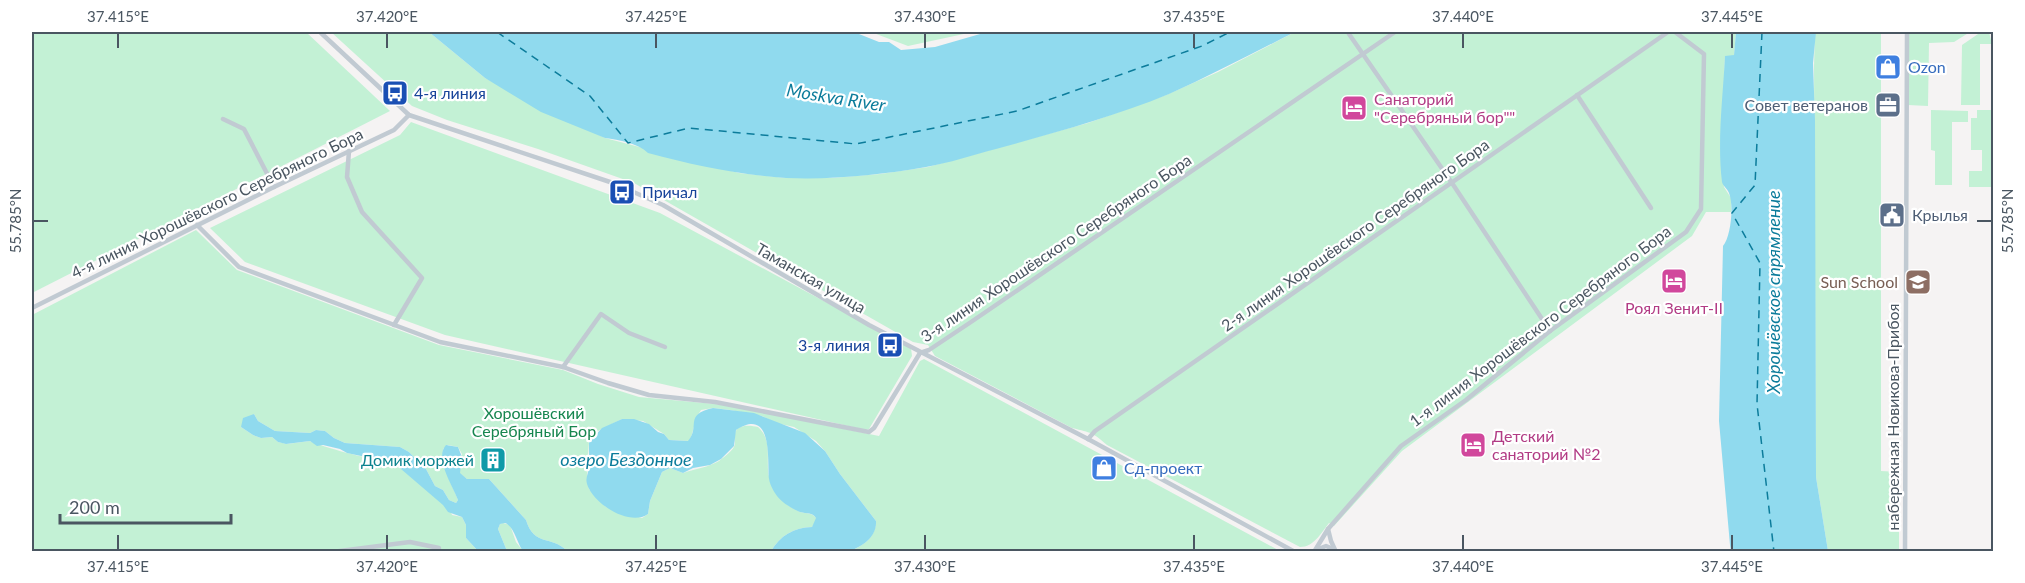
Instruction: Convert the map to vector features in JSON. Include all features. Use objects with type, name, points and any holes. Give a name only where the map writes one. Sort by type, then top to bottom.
[{"type":"street","name":"Таманская улица","points":[[320,32],[409,115],[640,194],[663,205],[920,353],[1088,439],[1295,552]]},
{"type":"street","name":"3-я линия Хорошёвского Серебряного Бора","points":[[197,225],[239,267],[440,342],[563,367],[649,395],[715,402],[869,432],[874,428],[920,353],[929,350],[971,322],[1395,32]]},
{"type":"street","name":"2-я линия Хорошёвского Серебряного Бора","points":[[1088,439],[1095,431],[1668,32]]},
{"type":"street","name":"1-я линия Хорошёвского Серебряного Бора","points":[[1315,552],[1328,529],[1401,446],[1466,400],[1550,331],[1686,232],[1701,209],[1704,54],[1675,32]]},
{"type":"street","name":"набережная Новикова-Прибоя","points":[[1905,552],[1907,32]]},
{"type":"street","points":[[1348,34],[1452,183],[1550,331]]},
{"type":"street","points":[[1577,95],[1651,208]]},
{"type":"street","name":"4-я линия Хорошёвского Серебряного Бора","points":[[32,308],[394,130],[409,115]]},
{"type":"street","points":[[223,119],[244,129],[274,187]]},
{"type":"street","points":[[349,151],[347,177],[362,212],[422,278],[394,325]]},
{"type":"street","points":[[563,367],[601,314],[629,333],[665,347]]},
{"type":"street","points":[[1328,529],[1330,541],[1336,551]]},
{"type":"street","points":[[332,552],[410,542],[439,548]]},
{"type":"street","points":[[1315,552],[1326,546],[1336,551]]},
{"type":"green space","points":[[32,32],[306,32],[390,111],[32,293]]},
{"type":"green space","points":[[331,32],[429,32],[485,78],[605,138],[739,173],[786,178],[832,178],[928,167],[1088,123],[1166,95],[1218,72],[1295,32],[1736,32],[1734,56],[1725,56],[1721,160],[1724,187],[1731,198],[1731,212],[1706,212],[1692,236],[1402,451],[1334,526],[1329,523],[1313,542],[1300,547],[1107,445],[1091,434],[1072,428],[935,356],[928,345],[913,342],[634,183],[412,106]]},
{"type":"green space","points":[[871,32],[973,32],[908,46]]},
{"type":"green space","points":[[1815,32],[1881,32],[1881,471],[1899,472],[1899,551],[1828,551],[1816,477]]},
{"type":"green space","points":[[1909,32],[1970,32],[1954,42],[1929,43],[1928,106],[1908,105]]},
{"type":"green space","points":[[1981,32],[1989,32],[1992,44],[1980,44],[1980,105],[1961,105],[1962,45]]},
{"type":"green space","points":[[1931,110],[1968,111],[1968,122],[1952,122],[1952,185],[1935,185],[1935,151],[1931,150]]},
{"type":"green space","points":[[1977,110],[1993,110],[1993,187],[1969,187],[1969,171],[1982,171],[1982,150],[1971,150],[1971,118],[1977,118]]},
{"type":"green space","points":[[411,122],[660,213],[911,348],[912,356],[869,429],[866,430],[445,335],[245,262],[210,228],[400,135]]},
{"type":"green space","name":"Хорошёвский Серебряный Бор","points":[[196,230],[237,270],[439,345],[563,370],[639,397],[726,405],[879,436],[920,361],[924,359],[1280,551],[850,551],[868,540],[874,532],[876,521],[816,441],[794,427],[776,423],[762,416],[713,408],[701,410],[689,441],[669,440],[664,434],[643,421],[622,419],[598,431],[589,442],[587,474],[589,489],[606,507],[642,518],[648,514],[650,501],[662,472],[670,468],[683,473],[715,463],[733,449],[738,428],[755,426],[763,433],[766,440],[769,477],[773,489],[791,507],[815,517],[817,519],[812,527],[788,533],[771,551],[567,551],[534,534],[526,520],[489,479],[467,479],[459,473],[462,454],[458,447],[448,445],[443,449],[445,469],[458,500],[456,503],[449,500],[443,490],[435,486],[426,469],[409,452],[400,447],[345,443],[325,431],[316,430],[310,433],[275,431],[258,421],[254,414],[241,427],[261,438],[272,437],[278,442],[287,444],[310,441],[352,454],[387,459],[397,464],[449,507],[452,515],[462,517],[466,525],[466,538],[478,551],[32,552],[32,315]]},
{"type":"green space","points":[[503,523],[510,525],[516,542],[523,551],[507,551],[498,529]]},
{"type":"water","name":"Moskva River","points":[[429,32],[854,32],[879,42],[889,42],[901,50],[935,47],[987,32],[1295,32],[1169,94],[1061,131],[926,167],[856,176],[786,178],[734,172],[648,153],[634,144],[605,138],[541,112],[485,78]]},
{"type":"water","name":"Хорошёвское спрямление","points":[[1736,32],[1816,32],[1813,63],[1816,477],[1828,551],[1731,551],[1719,421],[1723,246],[1730,228],[1731,198],[1722,182],[1720,135],[1725,56],[1734,55]]},
{"type":"water","name":"озеро Бездонное","points":[[713,408],[754,413],[805,433],[825,451],[876,521],[872,536],[864,544],[850,551],[771,551],[788,533],[812,527],[816,518],[811,514],[800,512],[779,499],[769,479],[766,439],[763,430],[757,425],[748,425],[736,430],[734,446],[721,459],[710,465],[693,468],[683,473],[670,468],[662,472],[650,501],[648,514],[632,518],[622,515],[604,506],[591,492],[587,484],[589,442],[602,428],[622,419],[634,419],[649,424],[669,440],[688,441],[692,436],[695,418],[698,414]]},
{"type":"water","points":[[254,414],[258,421],[275,431],[310,433],[316,430],[325,431],[345,443],[400,447],[409,452],[426,469],[435,486],[443,490],[449,500],[456,503],[458,500],[442,457],[446,445],[458,447],[462,457],[460,473],[467,479],[489,479],[526,520],[534,534],[567,551],[523,551],[513,531],[505,523],[500,524],[498,529],[507,551],[478,551],[466,538],[466,525],[462,517],[448,512],[443,505],[394,463],[383,458],[375,459],[323,445],[317,446],[310,441],[286,444],[272,437],[261,438],[241,427],[243,418]]},
{"type":"ferry route","points":[[497,32],[590,96],[628,143],[689,128],[856,144],[1017,111],[1202,46],[1230,32]]},
{"type":"ferry route","points":[[1762,32],[1755,185],[1732,213],[1760,263],[1757,404],[1774,552]]},
{"type":"place","name":"Ozon","points":[[1888,67]]},
{"type":"place","name":"4-я линия","points":[[395,93]]},
{"type":"place","name":"Совет ветеранов","points":[[1888,105]]},
{"type":"place","name":"Санаторий \"Серебряный бор\"\"","points":[[1354,108]]},
{"type":"place","name":"Причал","points":[[622,192]]},
{"type":"place","name":"Крылья","points":[[1892,215]]},
{"type":"place","name":"Роял Зенит-II","points":[[1674,281]]},
{"type":"place","name":"Sun School","points":[[1918,282]]},
{"type":"place","name":"3-я линия","points":[[890,345]]},
{"type":"place","name":"Детский санаторий №2","points":[[1473,445]]},
{"type":"place","name":"Домик моржей","points":[[493,460]]},
{"type":"place","name":"Сд-проект","points":[[1104,468]]}]
